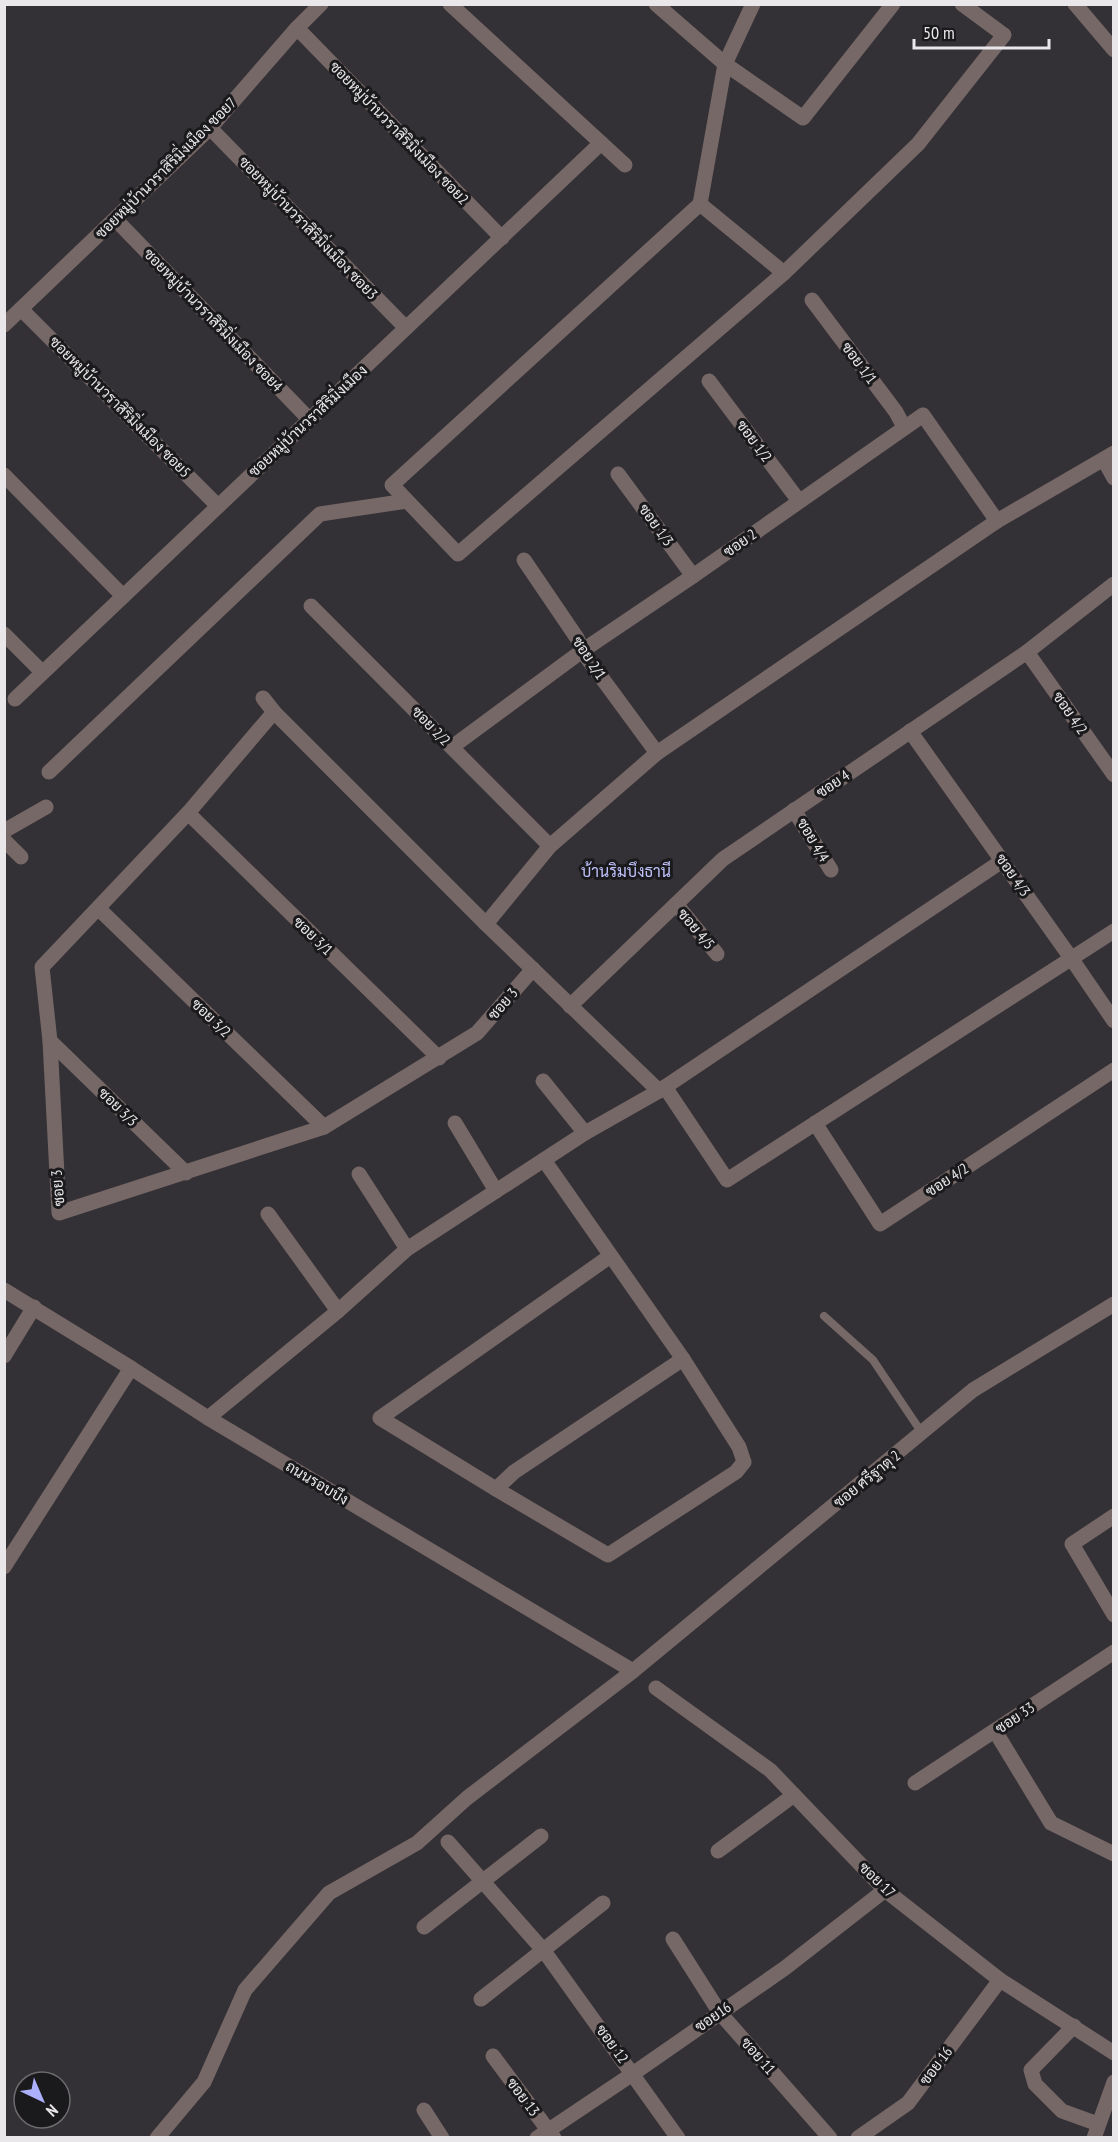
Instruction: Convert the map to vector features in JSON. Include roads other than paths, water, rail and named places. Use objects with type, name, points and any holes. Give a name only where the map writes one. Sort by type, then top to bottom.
[{"type":"street","name":"ซอยหมู่บ้านวราสิริมิ่งเมือง ซอย7","points":[[4,325],[210,128],[297,28],[321,4]]},
{"type":"street","points":[[450,4],[625,165]]},
{"type":"street","points":[[656,4],[725,64],[803,118],[892,4]]},
{"type":"street","points":[[753,4],[725,64],[700,204],[392,485],[458,554],[784,273],[918,144],[1004,35],[962,4]]},
{"type":"street","points":[[1075,4],[1113,50]]},
{"type":"street","name":"ซอยหมู่บ้านวราสิริมิ่งเมือง ซอย2","points":[[297,28],[502,238]]},
{"type":"street","name":"ซอยหมู่บ้านวราสิริมิ่งเมือง ซอย3","points":[[210,128],[406,328]]},
{"type":"street","name":"ซอยหมู่บ้านวราสิริมิ่งเมือง","points":[[15,699],[601,143]]},
{"type":"street","points":[[700,204],[784,273]]},
{"type":"street","name":"ซอยหมู่บ้านวราสิริมิ่งเมือง ซอย4","points":[[116,220],[309,419]]},
{"type":"street","name":"ซอย 1/1","points":[[812,300],[896,412],[904,427]]},
{"type":"street","name":"ซอยหมู่บ้านวราสิริมิ่งเมือง ซอย5","points":[[21,309],[218,506]]},
{"type":"street","name":"ซอย 1/2","points":[[710,381],[799,501]]},
{"type":"street","name":"ซอย 2","points":[[452,747],[582,651],[923,415],[997,521]]},
{"type":"street","points":[[486,924],[550,846],[657,753],[997,521],[1109,457],[1113,478]]},
{"type":"street","name":"ซอย 1/3","points":[[618,474],[693,576]]},
{"type":"street","points":[[4,475],[123,596]]},
{"type":"street","points":[[50,772],[320,514],[407,501]]},
{"type":"street","name":"ซอย 2/1","points":[[524,560],[577,638],[582,651],[657,753]]},
{"type":"street","name":"ซอย 4","points":[[570,1006],[723,859],[1027,651],[1113,584]]},
{"type":"street","name":"ซอย 2/2","points":[[311,606],[550,846]]},
{"type":"street","points":[[4,634],[42,672]]},
{"type":"street","name":"ซอย 4/2","points":[[1027,651],[1113,775]]},
{"type":"street","points":[[263,698],[274,712],[486,924],[570,1006],[662,1089],[727,1180],[1113,931]]},
{"type":"street","name":"ซอย 3","points":[[274,712],[188,813],[42,967],[50,1041],[59,1214],[324,1127],[477,1033],[533,969]]},
{"type":"street","name":"ซอย 4/3","points":[[910,731],[1071,958],[1113,1022]]},
{"type":"street","points":[[4,831],[46,807]]},
{"type":"street","name":"ซอย 4/4","points":[[794,810],[831,870]]},
{"type":"street","name":"ซอย 3/1","points":[[188,813],[439,1058]]},
{"type":"street","points":[[4,840],[21,857]]},
{"type":"street","points":[[208,1418],[338,1311],[407,1249],[585,1133],[662,1089],[1002,861]]},
{"type":"street","name":"ซอย 4/5","points":[[676,904],[717,954]]},
{"type":"street","name":"ซอย 3/2","points":[[99,909],[324,1127]]},
{"type":"street","name":"ซอย 3/3","points":[[50,1041],[186,1173]]},
{"type":"street","name":"ซอย 4/2","points":[[814,1123],[880,1224],[1113,1070]]},
{"type":"street","points":[[543,1081],[585,1133]]},
{"type":"street","points":[[455,1123],[496,1191]]},
{"type":"street","points":[[544,1160],[609,1257],[682,1359],[739,1447],[744,1462],[736,1472],[608,1555],[380,1418],[609,1257]]},
{"type":"street","points":[[359,1174],[407,1249]]},
{"type":"street","points":[[268,1214],[338,1311]]},
{"type":"street","name":"ถนนรอบบึง","points":[[4,1290],[208,1418],[633,1671]]},
{"type":"street","name":"ซอย ศรีฐาตุ 2","points":[[157,2138],[204,2082],[245,1990],[329,1893],[417,1843],[467,1798],[633,1671],[974,1390],[1113,1304]]},
{"type":"street","points":[[4,1356],[34,1307]]},
{"type":"street","points":[[496,1489],[514,1472],[682,1359]]},
{"type":"street","points":[[4,1567],[131,1368]]},
{"type":"street","points":[[1113,1516],[1072,1544],[1113,1615]]},
{"type":"street","name":"ซอย 33","points":[[915,1783],[1113,1652]]},
{"type":"street","name":"ซอย 17","points":[[656,1688],[770,1770],[885,1890],[1000,1980],[1113,2053]]},
{"type":"street","points":[[995,1731],[1051,1823],[1113,1854]]},
{"type":"street","points":[[718,1851],[794,1795]]},
{"type":"street","points":[[424,1927],[541,1836]]},
{"type":"street","name":"ซอย 12","points":[[448,1842],[544,1951],[678,2138]]},
{"type":"street","name":"ซอย16","points":[[546,2135],[785,1968],[885,1890]]},
{"type":"street","points":[[481,1999],[603,1903]]},
{"type":"street","name":"ซอย 11","points":[[673,1939],[720,2013],[830,2138]]},
{"type":"street","name":"ซอย 16","points":[[858,2138],[908,2103],[1000,1980]]},
{"type":"street","points":[[1074,2026],[1031,2070],[1035,2084],[1062,2111],[1096,2131],[1113,2082]]},
{"type":"street","name":"ซอย 13","points":[[493,2056],[546,2135]]},
{"type":"street","points":[[424,2110],[442,2138]]},
{"type":"lane","points":[[824,1316],[873,1360],[922,1433]]},
{"type":"district","name":"บ้านริมบึงธานี","points":[[626,871]]}]
